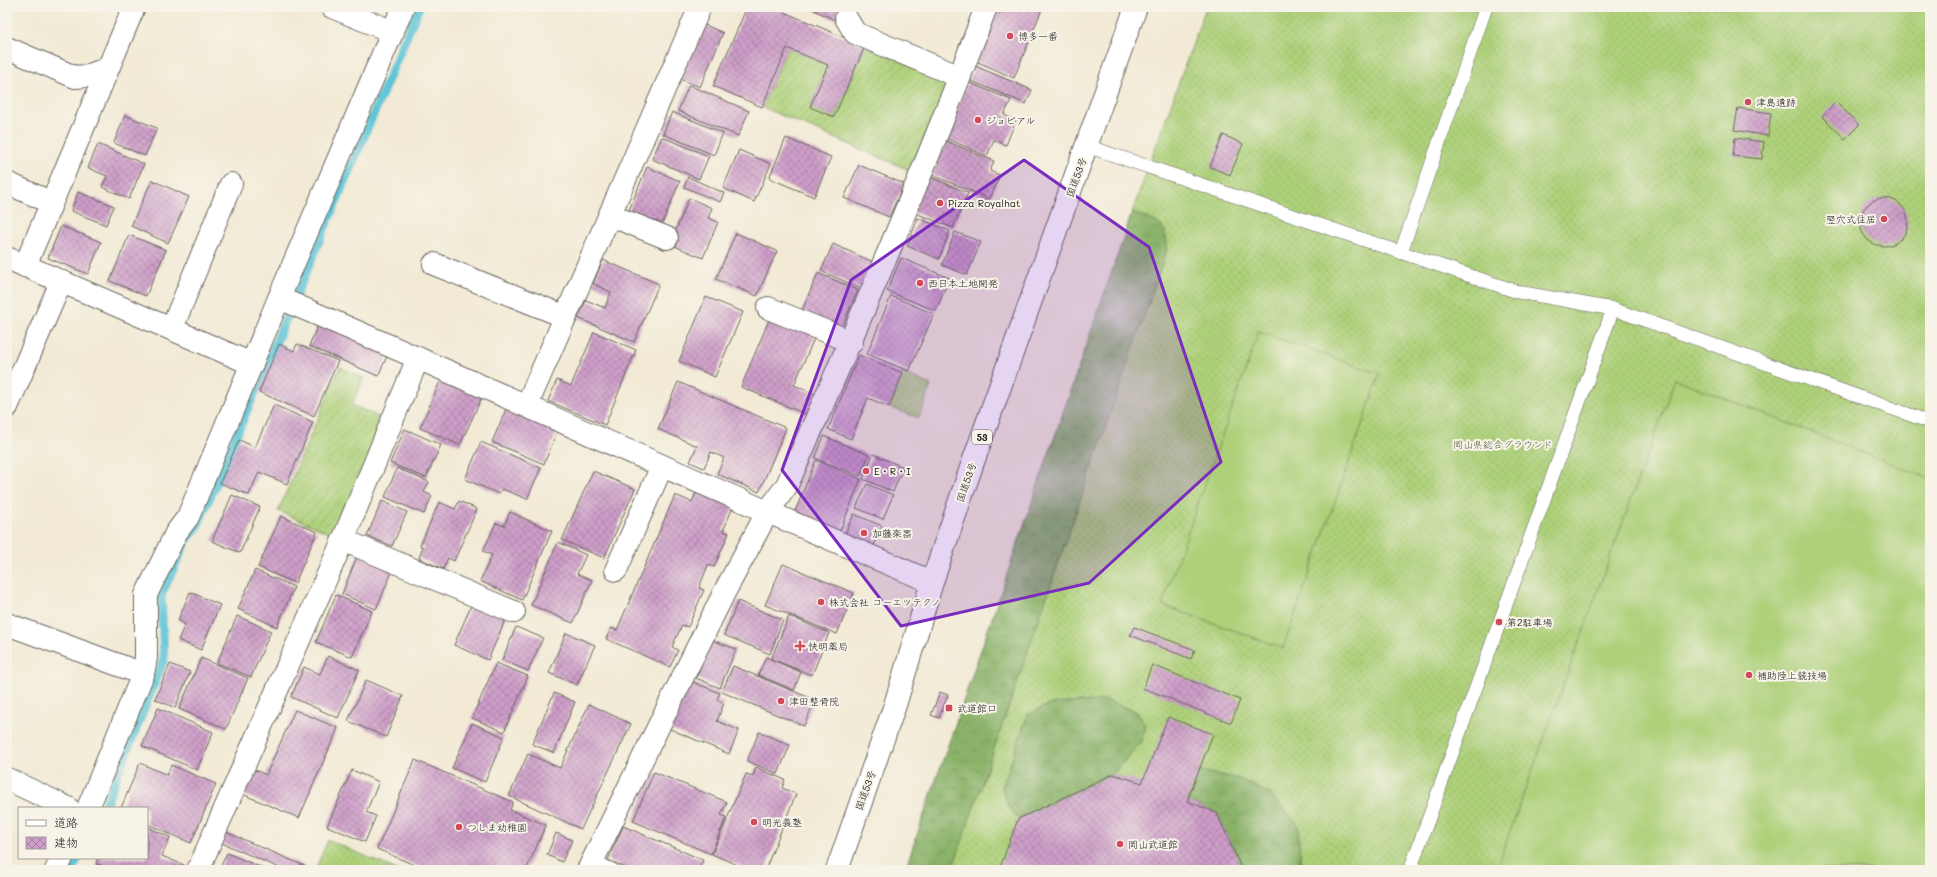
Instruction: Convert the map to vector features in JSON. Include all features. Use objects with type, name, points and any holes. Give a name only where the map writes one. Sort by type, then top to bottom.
[{"type":"main road","points":[[134,7],[50,202],[16,262],[172,328],[252,364]]},
{"type":"main road","points":[[332,7],[393,32]]},
{"type":"main road","points":[[88,807],[143,674],[146,658],[146,595],[176,533],[188,517],[252,364],[287,302],[403,7]]},
{"type":"main road","points":[[527,405],[700,7]]},
{"type":"main road","points":[[590,866],[680,680],[767,513],[787,485],[852,342],[960,77],[986,7]]},
{"type":"main road","name":"国道53号","points":[[837,870],[895,705],[932,582],[972,465],[1136,7]]},
{"type":"main road","points":[[846,18],[855,33],[960,77]]},
{"type":"main road","points":[[7,48],[75,77],[88,76],[108,68]]},
{"type":"main road","points":[[7,183],[50,202]]},
{"type":"main road","points":[[172,328],[231,184]]},
{"type":"main road","points":[[610,215],[667,238]]},
{"type":"main road","points":[[434,264],[566,317]]},
{"type":"main road","points":[[7,407],[61,282]]},
{"type":"main road","points":[[287,302],[527,405],[767,513],[932,582]]},
{"type":"main road","points":[[768,308],[852,342]]},
{"type":"main road","points":[[198,870],[343,540],[418,358]]},
{"type":"main road","points":[[616,570],[662,466]]},
{"type":"main road","points":[[343,540],[514,612]]},
{"type":"main road","points":[[7,624],[143,674]]},
{"type":"main road","points":[[7,779],[66,807]]},
{"type":"main road","points":[[56,870],[62,859]]},
{"type":"lane","points":[[1401,252],[1486,7]]},
{"type":"lane","points":[[1087,146],[1518,292],[1613,309],[1930,422]]},
{"type":"lane","points":[[1410,870],[1613,309]]},
{"type":"lane","points":[[590,866],[612,870]]},
{"type":"highlighted area","points":[[1024,160],[1149,247],[1221,462],[1089,583],[901,626],[782,470],[851,280]]},
{"type":"green space","name":"岡山県総合グラウンド","points":[[1206,7],[1930,7],[1930,870],[905,870],[1132,213]]},
{"type":"green space","points":[[865,46],[952,83],[914,172],[762,107],[787,48],[828,65],[810,107],[835,117]]},
{"type":"green space","points":[[1132,213],[1160,225],[1166,236],[1166,253],[952,870],[905,870]]},
{"type":"green space","points":[[1259,332],[1380,374],[1283,648],[1162,605]]},
{"type":"green space","points":[[340,367],[364,378],[352,405],[386,420],[336,536],[278,511]]},
{"type":"green space","points":[[903,373],[931,385],[919,418],[889,407]]},
{"type":"green space","name":"補助陸上競技場","points":[[1675,379],[1930,479],[1930,870],[1496,870]]},
{"type":"green space","points":[[1106,700],[1137,712],[1146,726],[1140,743],[1113,774],[1018,819],[1007,804],[1002,788],[1028,714],[1051,704]]},
{"type":"green space","points":[[1198,771],[1237,778],[1270,794],[1298,824],[1301,870],[1242,870],[1217,813],[1187,801]]},
{"type":"green space","points":[[328,840],[397,870],[315,870]]},
{"type":"building","points":[[747,7],[772,7],[865,46],[834,117],[810,107],[828,65],[787,48],[762,107],[713,86]]},
{"type":"building","points":[[808,7],[841,7],[835,20]]},
{"type":"building","points":[[1003,7],[1037,7],[1042,9],[1014,78],[976,61],[996,12],[1000,13]]},
{"type":"building","points":[[703,24],[723,33],[700,87],[680,79]]},
{"type":"building","points":[[975,66],[1032,90],[1026,104],[969,80]]},
{"type":"building","points":[[968,82],[1011,100],[1004,115],[1016,120],[1006,145],[994,140],[987,156],[945,138]]},
{"type":"building","points":[[689,85],[749,111],[738,136],[678,111]]},
{"type":"building","points":[[1836,102],[1859,125],[1845,139],[1822,116]]},
{"type":"building","points":[[1738,108],[1771,113],[1768,136],[1734,130]]},
{"type":"building","points":[[672,112],[723,133],[714,155],[663,134]]},
{"type":"building","points":[[125,115],[157,128],[145,156],[114,143]]},
{"type":"building","points":[[1223,135],[1243,144],[1230,175],[1210,167]]},
{"type":"building","points":[[662,137],[709,156],[699,179],[652,159]]},
{"type":"building","points":[[786,138],[831,157],[814,197],[769,178]]},
{"type":"building","points":[[1735,138],[1764,142],[1762,159],[1733,156]]},
{"type":"building","points":[[946,141],[994,161],[990,171],[1000,175],[990,199],[932,175]]},
{"type":"building","points":[[98,144],[144,164],[129,199],[102,187],[107,176],[88,168]]},
{"type":"building","points":[[739,150],[771,164],[754,202],[723,188]]},
{"type":"building","points":[[859,165],[904,184],[889,217],[844,198]]},
{"type":"building","points":[[647,167],[680,181],[660,229],[627,215]]},
{"type":"building","points":[[928,176],[968,193],[953,228],[913,212]]},
{"type":"building","points":[[688,177],[724,193],[720,202],[684,187]]},
{"type":"building","points":[[152,180],[189,197],[168,243],[131,226]]},
{"type":"building","points":[[78,192],[114,206],[106,225],[71,211]]},
{"type":"building","points":[[689,198],[712,208],[708,218],[718,222],[703,258],[670,244]]},
{"type":"building","name":"竪穴式住居","points":[[1884,198],[1893,200],[1901,205],[1906,213],[1908,222],[1906,231],[1901,239],[1893,244],[1884,246],[1875,244],[1867,239],[1862,231],[1860,222],[1862,213],[1867,205],[1875,200]]},
{"type":"building","points":[[918,218],[950,231],[939,259],[907,246]]},
{"type":"building","points":[[61,226],[101,242],[88,274],[48,258]]},
{"type":"building","points":[[955,232],[981,242],[967,275],[942,265]]},
{"type":"building","points":[[736,233],[777,251],[757,296],[716,279]]},
{"type":"building","points":[[129,235],[166,250],[146,296],[110,281]]},
{"type":"building","points":[[833,244],[873,262],[862,289],[821,271]]},
{"type":"building","points":[[901,258],[949,278],[936,311],[887,291]]},
{"type":"building","points":[[603,260],[659,284],[634,342],[578,318],[586,300],[605,308],[611,292],[593,284]]},
{"type":"building","points":[[818,273],[858,290],[840,331],[800,315]]},
{"type":"building","points":[[891,296],[934,314],[909,371],[867,354]]},
{"type":"building","points":[[706,297],[743,312],[715,377],[679,361]]},
{"type":"building","points":[[771,315],[816,334],[794,385],[817,395],[808,415],[741,387]]},
{"type":"building","points":[[319,322],[389,352],[378,376],[309,346]]},
{"type":"building","points":[[594,332],[636,350],[605,425],[548,401],[557,380],[571,386]]},
{"type":"building","points":[[279,344],[294,351],[297,344],[338,361],[314,416],[259,392]]},
{"type":"building","points":[[859,355],[903,373],[889,407],[868,398],[851,439],[828,429]]},
{"type":"building","points":[[441,379],[482,397],[460,445],[420,428]]},
{"type":"building","points":[[678,382],[786,428],[759,492],[717,474],[724,458],[711,452],[704,468],[690,462],[697,446],[658,429]]},
{"type":"building","points":[[274,405],[313,422],[287,484],[259,472],[249,495],[220,483],[239,440],[255,447]]},
{"type":"building","points":[[507,407],[558,429],[544,464],[492,442]]},
{"type":"building","points":[[405,429],[441,445],[426,478],[390,463]]},
{"type":"building","points":[[824,436],[869,455],[860,476],[815,458]]},
{"type":"building","points":[[481,442],[541,468],[527,499],[502,489],[499,494],[465,479]]},
{"type":"building","points":[[873,454],[903,467],[893,492],[863,479]]},
{"type":"building","points":[[816,460],[861,479],[839,533],[794,514]]},
{"type":"building","points":[[397,468],[429,482],[424,492],[432,496],[424,514],[385,497]]},
{"type":"building","points":[[593,471],[635,489],[604,558],[562,540]]},
{"type":"building","points":[[867,484],[893,495],[883,519],[856,508]]},
{"type":"building","points":[[697,491],[733,507],[723,531],[729,533],[714,567],[708,565],[699,588],[704,590],[688,627],[682,625],[672,647],[678,650],[670,667],[606,639],[611,628],[617,630],[675,495],[692,502]]},
{"type":"building","points":[[232,495],[260,507],[240,553],[212,541]]},
{"type":"building","points":[[382,501],[407,512],[392,546],[367,536]]},
{"type":"building","points":[[459,501],[477,509],[454,561],[448,558],[443,569],[419,558],[423,547],[420,546],[439,502],[455,509]]},
{"type":"building","points":[[510,512],[552,531],[522,600],[480,581],[492,555],[483,551],[496,523],[504,526]]},
{"type":"building","points":[[854,514],[882,526],[872,551],[843,538]]},
{"type":"building","points":[[281,516],[317,532],[295,583],[258,567]]},
{"type":"building","points":[[558,542],[586,555],[577,574],[592,580],[573,623],[531,605]]},
{"type":"building","points":[[358,554],[393,570],[376,609],[342,594]]},
{"type":"building","points":[[783,564],[854,593],[837,634],[765,605]]},
{"type":"building","points":[[255,570],[294,587],[277,627],[238,609]]},
{"type":"building","points":[[190,592],[220,605],[201,650],[178,640],[185,624],[178,620]]},
{"type":"building","points":[[336,595],[372,611],[352,657],[316,642]]},
{"type":"building","points":[[473,601],[507,616],[488,660],[454,645]]},
{"type":"building","points":[[738,601],[783,620],[770,654],[724,635]]},
{"type":"building","points":[[237,616],[271,631],[251,677],[217,663]]},
{"type":"building","points":[[789,616],[829,633],[812,675],[771,659]]},
{"type":"building","points":[[516,627],[543,638],[528,671],[502,660]]},
{"type":"building","points":[[1134,627],[1195,650],[1191,659],[1130,635]]},
{"type":"building","points":[[566,633],[595,645],[577,685],[549,673]]},
{"type":"building","points":[[712,640],[736,649],[720,688],[696,678]]},
{"type":"building","points":[[328,656],[359,670],[338,718],[291,697],[304,667],[320,674]]},
{"type":"building","points":[[766,657],[801,672],[794,690],[758,675]]},
{"type":"building","points":[[201,658],[248,678],[226,729],[179,709]]},
{"type":"building","points":[[496,663],[528,676],[504,732],[472,718]]},
{"type":"building","points":[[170,664],[190,672],[175,708],[155,699]]},
{"type":"building","points":[[1152,665],[1240,700],[1231,723],[1143,688]]},
{"type":"building","points":[[733,666],[815,700],[804,726],[722,692]]},
{"type":"building","points":[[366,680],[403,696],[386,737],[348,721]]},
{"type":"building","points":[[690,681],[720,693],[717,700],[724,703],[717,721],[739,730],[729,754],[670,729]]},
{"type":"building","points":[[940,692],[948,695],[939,718],[931,715]]},
{"type":"building","points":[[554,693],[575,702],[554,753],[532,744]]},
{"type":"building","points":[[589,704],[631,724],[581,829],[509,796],[528,754],[560,768]]},
{"type":"building","points":[[158,708],[213,732],[197,770],[142,746]]},
{"type":"building","points":[[295,710],[338,728],[299,818],[242,794],[253,769],[266,775]]},
{"type":"building","name":"岡山武道館","points":[[1168,717],[1213,734],[1187,801],[1217,813],[1242,870],[999,870],[1018,819],[1113,774],[1142,783]]},
{"type":"building","points":[[472,723],[504,737],[485,782],[452,768]]},
{"type":"building","points":[[759,732],[790,745],[778,774],[747,761]]},
{"type":"building","points":[[415,760],[513,802],[510,810],[546,825],[526,870],[426,870],[377,849]]},
{"type":"building","points":[[140,763],[167,775],[171,765],[216,784],[191,843],[148,824],[148,807],[121,807]]},
{"type":"building","points":[[756,767],[785,780],[782,788],[796,794],[765,870],[749,870],[712,854],[746,774],[753,776]]},
{"type":"building","points":[[352,770],[379,782],[366,812],[376,816],[365,842],[327,826]]},
{"type":"building","points":[[654,772],[727,802],[721,815],[726,817],[711,854],[633,821]]},
{"type":"building","points":[[623,826],[703,860],[699,870],[631,870],[608,860]]},
{"type":"building","points":[[148,827],[170,837],[162,856],[186,866],[184,870],[113,870],[96,863],[98,859],[148,859]]},
{"type":"building","points":[[226,832],[307,867],[306,870],[284,870],[222,843]]},
{"type":"building","points":[[556,833],[572,840],[562,862],[547,855]]},
{"type":"building","points":[[227,853],[267,870],[219,870]]},
{"type":"building","points":[[97,864],[110,870],[95,870]]},
{"type":"waterway","points":[[104,807],[164,659],[161,595],[186,541],[197,527],[419,7]]},
{"type":"waterway","points":[[72,870],[78,859]]},
{"type":"place","name":"博多一番","points":[[1010,36]]},
{"type":"place","name":"津島遺跡","points":[[1748,102]]},
{"type":"place","name":"ジョビアル","points":[[978,120]]},
{"type":"place","name":"Pizza Royalhat","points":[[940,203]]},
{"type":"place","name":"竪穴式住居","points":[[1884,219]]},
{"type":"place","name":"西日本土地開発","points":[[920,283]]},
{"type":"place","name":"E・R・I","points":[[866,471]]},
{"type":"place","name":"加藤楽器","points":[[864,533]]},
{"type":"place","name":"株式会社 コーエツテクノ","points":[[821,602]]},
{"type":"place","name":"第2駐車場","points":[[1499,622]]},
{"type":"place","name":"快明薬局","points":[[800,646]]},
{"type":"place","name":"補助陸上競技場","points":[[1749,675]]},
{"type":"place","name":"津田整骨院","points":[[781,701]]},
{"type":"place","name":"武道館口","points":[[949,708]]},
{"type":"place","name":"明光義塾","points":[[754,822]]},
{"type":"place","name":"つしま幼稚園","points":[[459,827]]},
{"type":"place","name":"岡山武道館","points":[[1120,844]]}]
